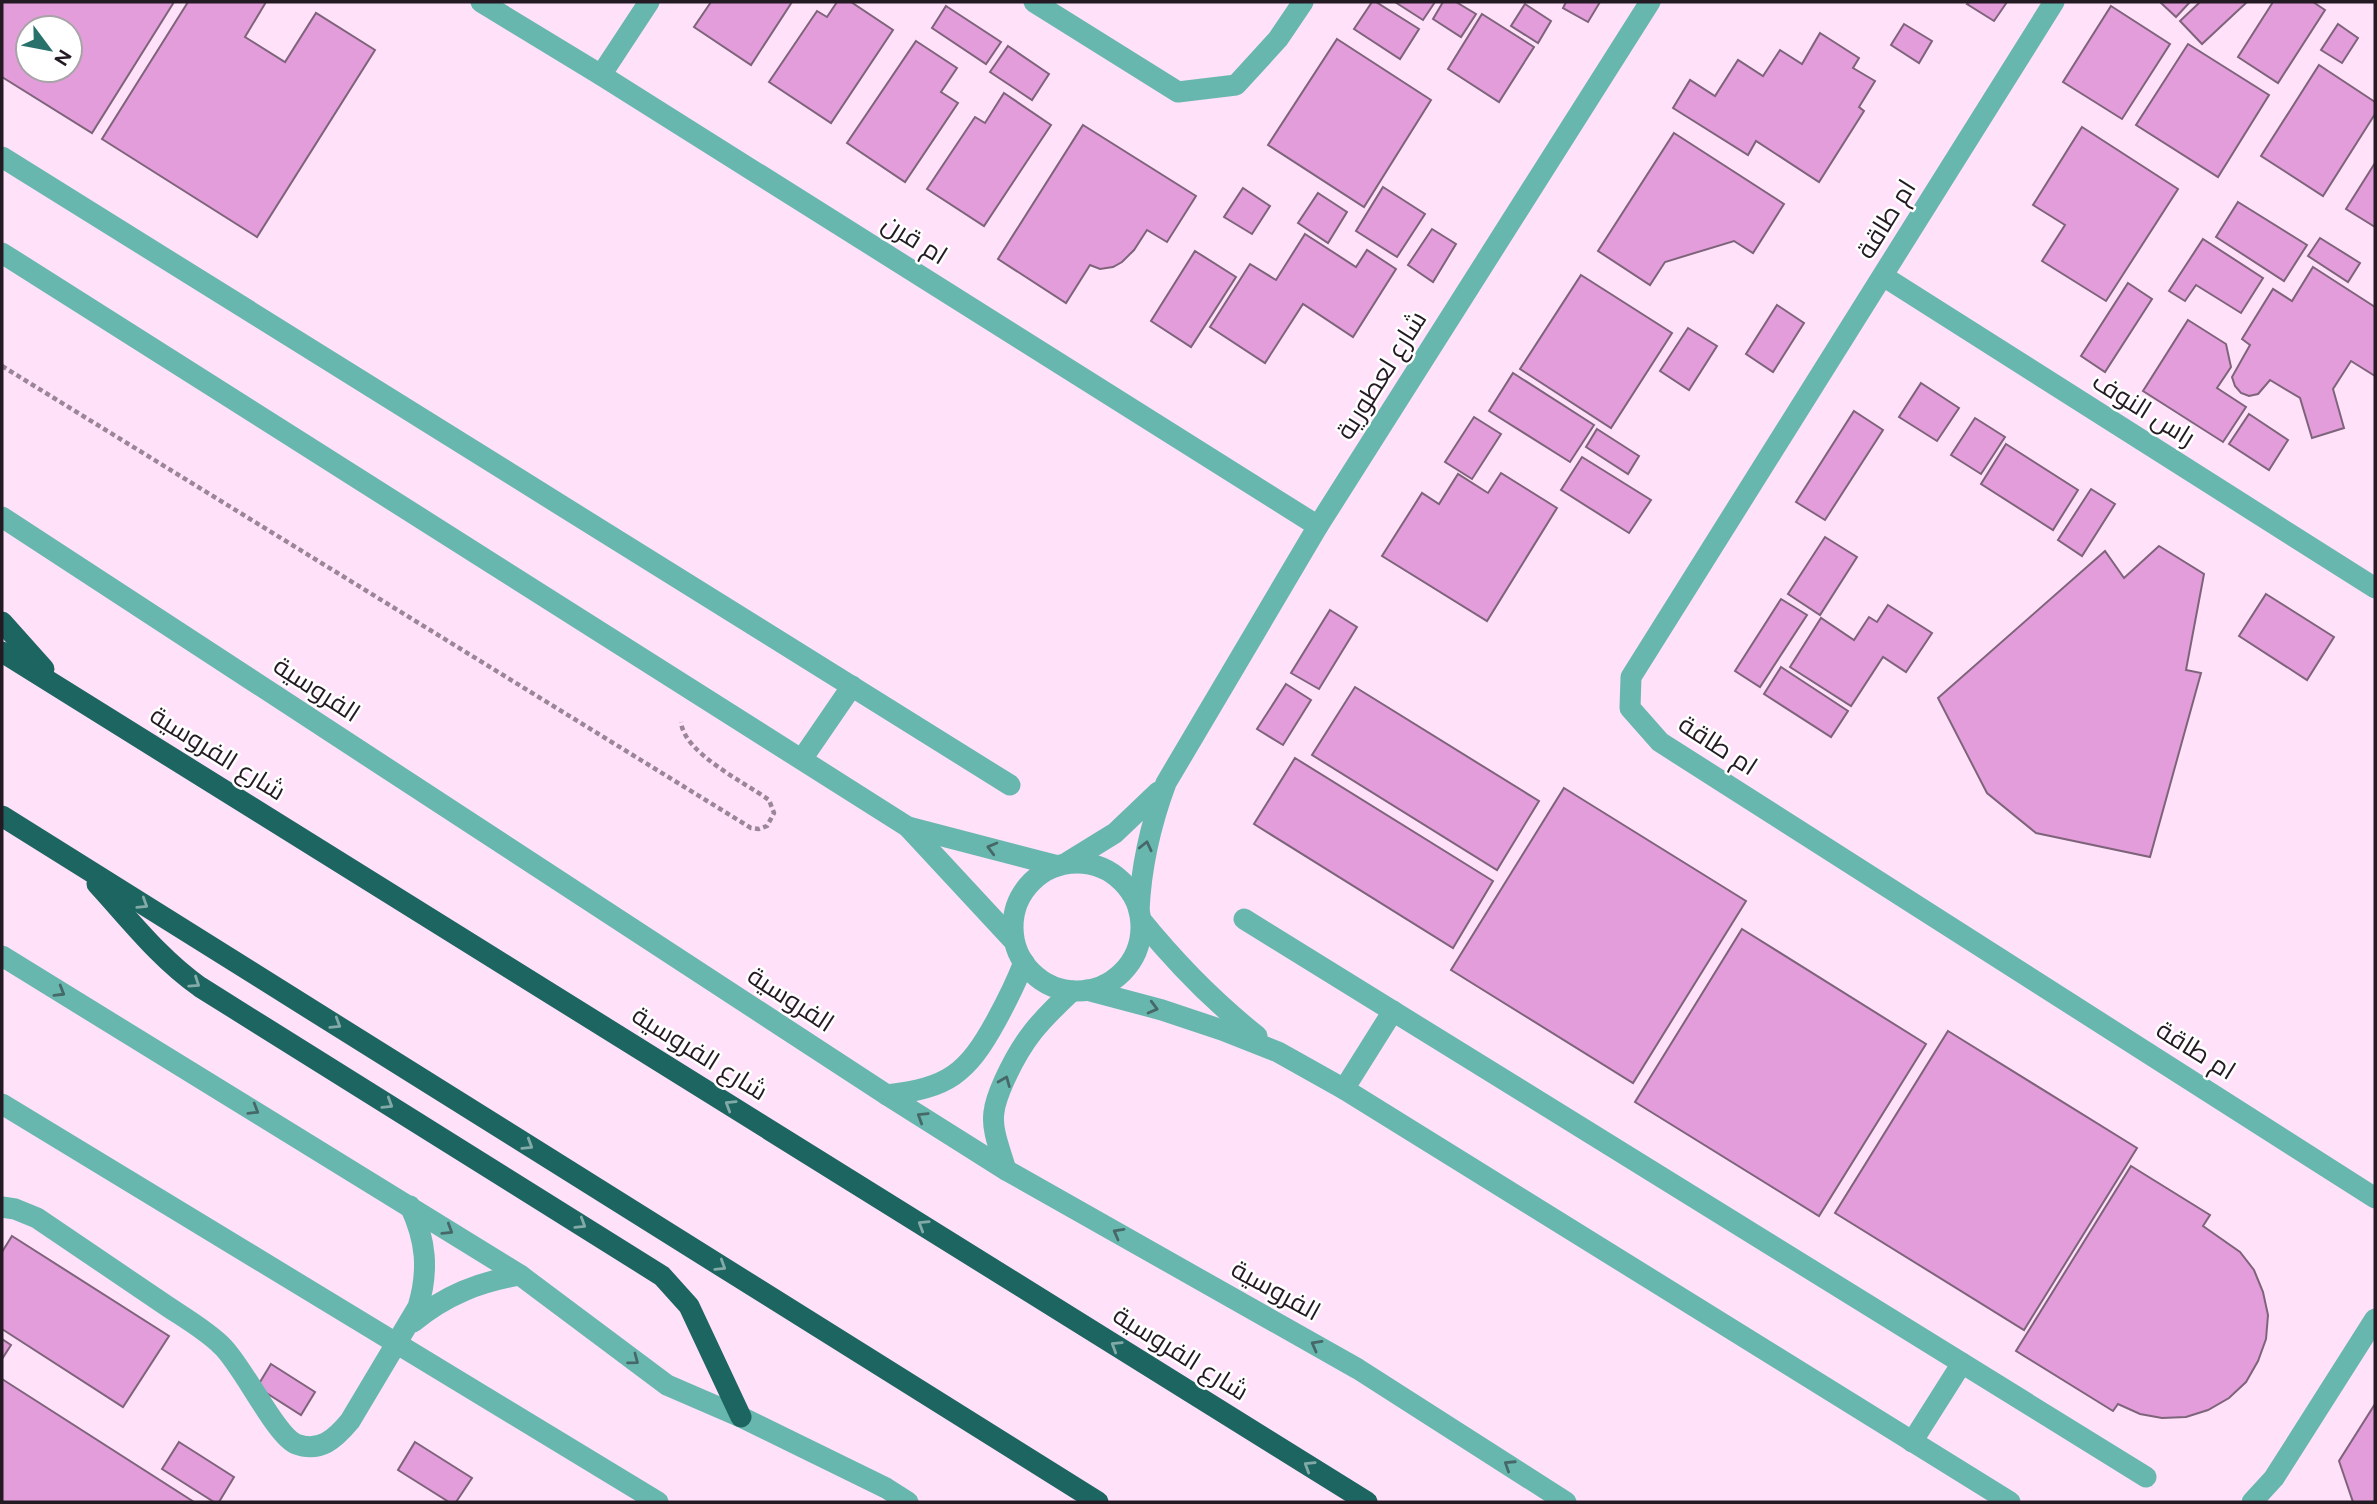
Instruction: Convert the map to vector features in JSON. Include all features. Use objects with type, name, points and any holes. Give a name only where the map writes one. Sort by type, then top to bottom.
[{"type":"highway","points":[[2,622],[60,687]]},
{"type":"highway","name":"شارع الفروسية","points":[[2,652],[1367,1502]]},
{"type":"highway","points":[[2,816],[1098,1502]]},
{"type":"highway","points":[[80,864],[161,956],[179,972],[662,1276],[689,1306],[741,1417]]},
{"type":"street","name":"ام قرن","points":[[481,2],[1318,526]]},
{"type":"street","points":[[601,75],[649,2]]},
{"type":"street","points":[[1034,2],[1178,92],[1236,85],[1278,40],[1303,2]]},
{"type":"street","name":"شارع لعطورية","points":[[1140,916],[1144,853],[1153,817],[1166,783],[1318,526],[1650,2]]},
{"type":"street","name":"ام طاقة","points":[[2054,2],[1631,677],[1630,708],[1660,742],[2375,1198]]},
{"type":"street","points":[[2,157],[1010,785]]},
{"type":"street","points":[[2,253],[908,827],[1013,939],[1024,962],[1044,983],[1063,990],[1080,990],[1102,986],[1120,975],[1133,960],[1140,941],[1140,916],[1136,901],[1125,884],[1110,871],[1091,863],[1061,865],[1051,867],[1034,878],[1021,894],[1014,913],[1013,939]]},
{"type":"street","name":"راس النوف","points":[[1883,276],[2375,588]]},
{"type":"street","name":"الفروسية","points":[[2,517],[1006,1170],[1358,1369],[1566,1502]]},
{"type":"street","points":[[802,759],[852,686]]},
{"type":"street","name":"شارع لعطورية","points":[[1061,865],[1091,850],[1115,833],[1166,783]]},
{"type":"street","points":[[908,827],[1061,865]]},
{"type":"street","points":[[1140,916],[1167,952],[1195,981],[1235,1018],[1278,1052]]},
{"type":"street","points":[[1244,919],[2146,1477]]},
{"type":"street","points":[[2,956],[520,1275],[667,1385],[741,1417],[886,1495],[908,1502]]},
{"type":"street","points":[[887,1095],[918,1092],[943,1082],[966,1067],[990,1032],[1016,985],[1024,962]]},
{"type":"street","points":[[1080,990],[1162,1010],[1278,1052],[1345,1089],[2010,1502]]},
{"type":"street","points":[[1006,1170],[993,1112],[1002,1086],[1017,1052],[1041,1021],[1080,990]]},
{"type":"street","points":[[1345,1089],[1393,1011]]},
{"type":"street","points":[[2,1104],[403,1335],[658,1502]]},
{"type":"street","points":[[2,1207],[37,1218],[222,1346],[252,1384],[284,1435],[293,1443],[309,1448],[323,1446],[338,1436],[418,1307],[426,1266],[419,1225],[410,1206]]},
{"type":"street","points":[[403,1335],[433,1306],[460,1291],[489,1280],[520,1275]]},
{"type":"street","points":[[2252,1502],[2274,1478],[2375,1319]]},
{"type":"street","points":[[1912,1442],[1962,1363]]},
{"type":"street","points":[[2267,1502],[2274,1478]]},
{"type":"path","points":[[2,366],[751,828],[767,826],[774,813],[769,800],[697,751],[687,740],[681,726],[680,713],[683,700],[691,689]]},
{"type":"building","points":[[2,2],[174,2],[92,133],[2,77]]},
{"type":"building","points":[[188,2],[266,2],[245,37],[285,62],[316,13],[375,50],[257,237],[102,139]]},
{"type":"building","points":[[711,2],[792,2],[751,65],[694,27]]},
{"type":"building","points":[[837,2],[851,2],[893,30],[831,123],[769,82],[817,11],[827,17]]},
{"type":"building","points":[[1372,2],[1419,29],[1400,59],[1354,29]]},
{"type":"building","points":[[1395,2],[1435,2],[1423,20]]},
{"type":"building","points":[[1443,2],[1456,2],[1476,14],[1461,37],[1433,19]]},
{"type":"building","points":[[1566,2],[1600,2],[1588,22],[1563,8]]},
{"type":"building","points":[[2007,2],[1994,21],[1967,4]]},
{"type":"building","points":[[2160,2],[2190,2],[2176,17]]},
{"type":"building","points":[[2200,2],[2247,2],[2202,44],[2180,21]]},
{"type":"building","points":[[2273,2],[2313,2],[2325,10],[2278,83],[2238,57]]},
{"type":"building","points":[[1525,4],[1551,21],[1538,43],[1511,26]]},
{"type":"building","points":[[946,6],[1001,42],[986,64],[932,28]]},
{"type":"building","points":[[2111,6],[2170,44],[2122,119],[2063,82]]},
{"type":"building","points":[[1482,14],[1534,47],[1499,102],[1448,69]]},
{"type":"building","points":[[1904,24],[1932,41],[1919,63],[1891,45]]},
{"type":"building","points":[[2338,24],[2358,38],[2342,63],[2321,50]]},
{"type":"building","points":[[1820,33],[1859,58],[1853,68],[1875,81],[1859,107],[1864,111],[1819,182],[1756,141],[1748,155],[1673,108],[1690,80],[1715,96],[1738,60],[1763,76],[1780,50],[1802,64]]},
{"type":"building","points":[[1337,39],[1431,100],[1364,207],[1268,145]]},
{"type":"building","points":[[916,41],[957,68],[941,92],[958,103],[905,182],[847,143]]},
{"type":"building","points":[[2188,44],[2269,95],[2218,177],[2136,125]]},
{"type":"building","points":[[1008,46],[1049,74],[1032,100],[990,72]]},
{"type":"building","points":[[2319,65],[2375,102],[2375,114],[2323,196],[2261,156]]},
{"type":"building","points":[[1004,93],[1051,125],[984,226],[927,189],[975,117],[985,123]]},
{"type":"building","points":[[1083,125],[1196,196],[1167,242],[1147,230],[1122,262],[1100,269],[1090,265],[1066,303],[998,259]]},
{"type":"building","points":[[2082,127],[2178,189],[2106,301],[2042,261],[2065,225],[2033,205]]},
{"type":"building","points":[[1674,133],[1784,204],[1753,253],[1734,241],[1665,262],[1650,285],[1598,251]]},
{"type":"building","points":[[2375,163],[2375,227],[2346,209]]},
{"type":"building","points":[[1383,187],[1425,214],[1397,257],[1356,231]]},
{"type":"building","points":[[1243,188],[1270,206],[1252,234],[1224,217]]},
{"type":"building","points":[[1318,193],[1347,212],[1328,243],[1298,223]]},
{"type":"building","points":[[2238,202],[2307,245],[2284,281],[2216,237]]},
{"type":"building","points":[[1432,229],[1456,244],[1433,282],[1408,265]]},
{"type":"building","points":[[1305,234],[1356,267],[1367,250],[1396,269],[1353,337],[1303,304],[1265,363],[1210,327],[1250,264],[1276,280]]},
{"type":"building","points":[[2320,238],[2360,263],[2348,282],[2308,256]]},
{"type":"building","points":[[2203,239],[2263,278],[2241,313],[2196,285],[2185,301],[2169,291]]},
{"type":"building","points":[[1195,251],[1236,277],[1191,347],[1151,321]]},
{"type":"building","points":[[2313,267],[2375,307],[2375,376],[2351,361],[2333,389],[2344,428],[2312,438],[2300,398],[2270,380],[2258,394],[2249,396],[2241,393],[2232,377],[2250,345],[2242,339],[2273,289],[2292,301]]},
{"type":"building","points":[[1581,275],[1672,333],[1611,428],[1520,369]]},
{"type":"building","points":[[2128,283],[2152,299],[2105,372],[2081,356]]},
{"type":"building","points":[[1777,305],[1804,323],[1773,372],[1746,354]]},
{"type":"building","points":[[2188,320],[2226,344],[2231,367],[2217,388],[2246,407],[2223,442],[2143,391]]},
{"type":"building","points":[[1688,328],[1717,346],[1689,390],[1660,371]]},
{"type":"building","points":[[1513,373],[1594,425],[1570,462],[1489,411]]},
{"type":"building","points":[[1921,383],[1959,408],[1937,441],[1899,417]]},
{"type":"building","points":[[1854,411],[1883,430],[1825,520],[1796,502]]},
{"type":"building","points":[[2249,414],[2288,440],[2269,470],[2229,444]]},
{"type":"building","points":[[1474,417],[1501,434],[1472,479],[1445,462]]},
{"type":"building","points":[[1975,418],[2005,437],[1981,474],[1951,455]]},
{"type":"building","points":[[1597,429],[1639,456],[1628,474],[1586,447]]},
{"type":"building","points":[[2006,444],[2078,490],[2053,530],[1981,484]]},
{"type":"building","points":[[1582,457],[1651,500],[1629,533],[1561,490]]},
{"type":"building","points":[[1501,473],[1557,508],[1487,621],[1382,556],[1422,493],[1439,504],[1458,474],[1488,493]]},
{"type":"building","points":[[2091,489],[2115,504],[2082,556],[2058,540]]},
{"type":"building","points":[[1825,537],[1857,557],[1820,615],[1788,594]]},
{"type":"building","points":[[2159,546],[2204,574],[2186,670],[2201,673],[2150,857],[2036,833],[1987,793],[1938,698],[2105,551],[2124,578]]},
{"type":"building","points":[[2266,594],[2334,637],[2307,680],[2239,636]]},
{"type":"building","points":[[1781,599],[1807,615],[1760,687],[1735,671]]},
{"type":"building","points":[[1888,605],[1932,633],[1906,672],[1883,657],[1851,706],[1790,667],[1821,618],[1854,640],[1869,617],[1877,622]]},
{"type":"building","points":[[1330,610],[1357,627],[1319,689],[1291,673]]},
{"type":"building","points":[[1781,667],[1848,711],[1831,737],[1764,694]]},
{"type":"building","points":[[1286,684],[1311,700],[1283,745],[1257,729]]},
{"type":"building","points":[[1355,687],[1539,801],[1497,870],[1312,755]]},
{"type":"building","points":[[1295,758],[1493,881],[1453,948],[1254,824]]},
{"type":"building","points":[[1564,788],[1746,901],[1633,1083],[1451,970]]},
{"type":"building","points":[[1742,929],[1926,1044],[1819,1216],[1635,1102]]},
{"type":"building","points":[[1948,1031],[2137,1148],[2024,1330],[1835,1213]]},
{"type":"building","points":[[2131,1166],[2210,1215],[2203,1226],[2240,1252],[2254,1270],[2263,1292],[2268,1315],[2266,1339],[2246,1382],[2229,1398],[2208,1410],[2186,1417],[2162,1418],[2140,1414],[2118,1404],[2113,1411],[2016,1351]]},
{"type":"building","points":[[12,1236],[169,1336],[123,1407],[2,1329],[2,1252]]},
{"type":"building","points":[[2,1339],[11,1345],[2,1359]]},
{"type":"building","points":[[271,1364],[315,1392],[301,1415],[257,1387]]},
{"type":"building","points":[[2,1379],[194,1502],[2,1502]]},
{"type":"building","points":[[2375,1404],[2375,1502],[2353,1502],[2339,1461]]},
{"type":"building","points":[[179,1442],[234,1477],[219,1502],[214,1502],[162,1469]]},
{"type":"building","points":[[415,1442],[472,1478],[456,1502],[449,1502],[398,1470]]}]
